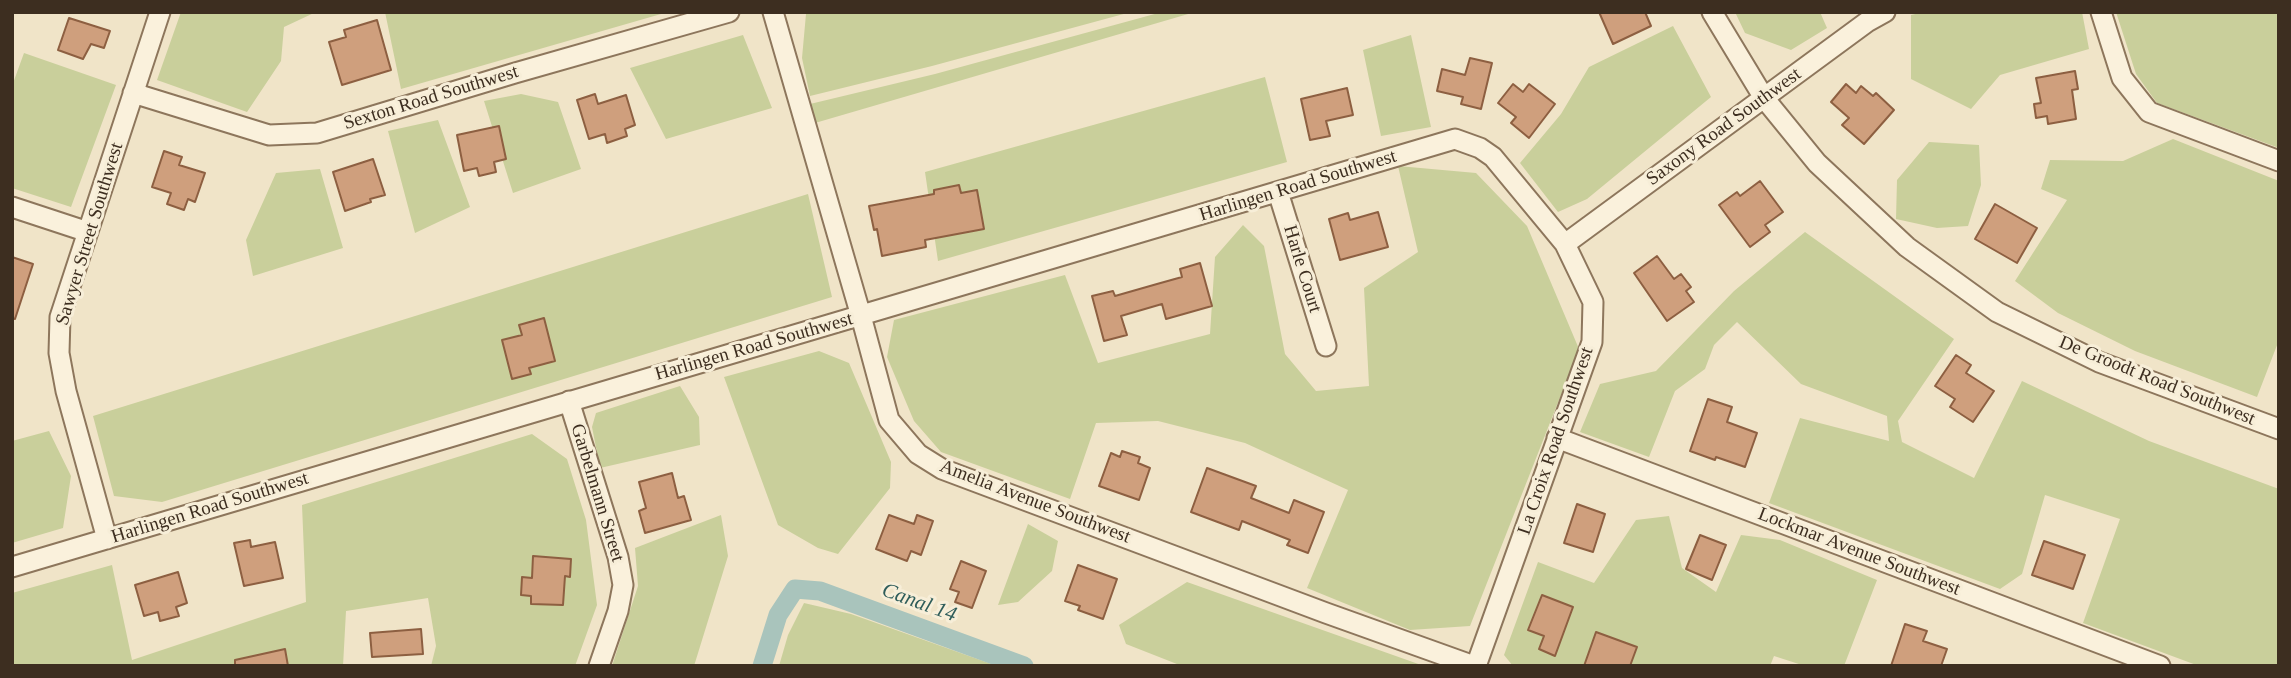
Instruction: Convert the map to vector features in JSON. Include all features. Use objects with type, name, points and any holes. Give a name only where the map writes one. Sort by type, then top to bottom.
[{"type":"street","name":"Sawyer Street Southwest","points":[[107,539],[66,391],[59,353],[60,317],[160,12]]},
{"type":"street","name":"Sexton Road Southwest","points":[[133,93],[269,135],[317,133],[729,12]]},
{"type":"street","name":"Amelia Avenue Southwest","points":[[773,12],[889,420],[918,454],[942,469],[1475,666]]},
{"type":"street","name":"De Groodt Road Southwest","points":[[1712,12],[1763,98],[1817,163],[1907,247],[1997,312],[2099,362],[2279,429]]},
{"type":"street","name":"Saxony Road Southwest","points":[[1565,244],[1867,22],[1885,12]]},
{"type":"street","points":[[2101,12],[2122,78],[2149,113],[2279,161]]},
{"type":"street","name":"Harlingen Road Southwest","points":[[12,567],[1455,139],[1480,148],[1493,158]]},
{"type":"street","name":"La Croix Road Southwest","points":[[1475,666],[1592,342],[1592,302],[1565,244],[1493,158]]},
{"type":"street","name":"Harle Court","points":[[1278,192],[1326,346]]},
{"type":"street","points":[[12,207],[88,233]]},
{"type":"street","name":"Garbelmann Street","points":[[569,401],[618,557],[624,585],[600,666]]},
{"type":"street","name":"Lockmar Avenue Southwest","points":[[1557,438],[2160,666]]},
{"type":"green space","points":[[181,12],[316,12],[284,27],[281,61],[247,112],[157,80]]},
{"type":"green space","points":[[385,12],[668,12],[401,89]]},
{"type":"green space","points":[[1131,12],[810,96],[802,58],[806,14]]},
{"type":"green space","points":[[1162,12],[1195,12],[815,123],[810,104],[935,74]]},
{"type":"green space","points":[[1735,12],[1820,12],[1827,28],[1791,50],[1745,33]]},
{"type":"green space","points":[[1924,12],[2082,12],[2089,49],[2000,75],[1971,109],[1911,79],[1911,15]]},
{"type":"green space","points":[[2116,12],[2279,12],[2279,148],[2157,103],[2136,74]]},
{"type":"green space","points":[[1673,26],[1711,97],[1587,199],[1558,212],[1520,163],[1561,114],[1589,67]]},
{"type":"green space","points":[[743,35],[772,108],[666,139],[630,68]]},
{"type":"green space","points":[[1411,35],[1431,127],[1381,136],[1363,50]]},
{"type":"green space","points":[[24,53],[116,85],[71,207],[12,188],[12,86]]},
{"type":"green space","points":[[1265,77],[1287,162],[938,261],[925,172]]},
{"type":"green space","points":[[521,94],[558,102],[581,169],[513,193],[484,101]]},
{"type":"green space","points":[[438,120],[470,207],[415,233],[388,131]]},
{"type":"green space","points":[[2173,139],[2279,181],[2279,340],[2257,397],[2135,351],[2058,313],[2015,281],[2067,200],[2041,189],[2050,160],[2123,161]]},
{"type":"green space","points":[[1929,142],[1979,145],[1981,185],[1968,226],[1937,228],[1896,219],[1897,180]]},
{"type":"green space","points":[[1398,166],[1476,173],[1527,226],[1579,349],[1470,626],[1410,630],[1307,588],[1348,490],[1245,443],[1158,421],[1096,423],[1070,499],[941,452],[914,421],[887,357],[894,320],[1065,275],[1098,363],[1210,334],[1215,257],[1243,225],[1264,246],[1285,354],[1316,391],[1369,386],[1364,288],[1418,252]]},
{"type":"green space","points":[[320,169],[343,248],[253,276],[246,240],[276,173]]},
{"type":"green space","points":[[808,194],[832,297],[162,502],[114,496],[93,416]]},
{"type":"green space","points":[[1805,232],[1954,339],[1898,421],[1902,442],[1974,478],[2022,381],[2149,441],[2279,489],[2279,663],[2276,666],[2199,666],[2083,623],[2120,519],[2045,495],[2022,574],[2000,589],[1769,503],[1800,418],[1889,441],[1887,416],[1801,384],[1737,322],[1714,345],[1705,369],[1675,391],[1649,457],[1580,432],[1600,384],[1656,371],[1734,291]]},
{"type":"green space","points":[[819,351],[849,363],[891,462],[890,488],[838,554],[818,548],[778,525],[724,377]]},
{"type":"green space","points":[[680,386],[699,417],[700,445],[600,468],[592,427],[596,413]]},
{"type":"green space","points":[[49,431],[71,476],[63,528],[12,543],[12,441]]},
{"type":"green space","points":[[532,434],[567,459],[586,520],[597,605],[575,666],[431,666],[436,646],[428,598],[346,611],[343,666],[12,666],[12,593],[112,565],[132,660],[306,602],[302,505]]},
{"type":"green space","points":[[721,515],[728,556],[694,666],[612,666],[638,586],[635,548]]},
{"type":"green space","points":[[1669,516],[1682,568],[1716,592],[1741,535],[1780,540],[1877,580],[1844,666],[1805,666],[1774,656],[1770,666],[1513,666],[1504,655],[1538,562],[1594,583],[1636,520]]},
{"type":"green space","points":[[1028,524],[1058,541],[1052,571],[1018,602],[998,605]]},
{"type":"green space","points":[[1187,582],[1424,666],[1182,666],[1126,644],[1119,625]]},
{"type":"green space","points":[[804,603],[851,614],[997,666],[779,666],[788,635]]},
{"type":"building","points":[[1599,12],[1645,12],[1651,26],[1613,44]]},
{"type":"building","points":[[69,18],[110,31],[104,48],[91,44],[83,59],[58,50]]},
{"type":"building","points":[[377,20],[391,70],[342,85],[329,42],[346,37],[344,30]]},
{"type":"building","points":[[1470,58],[1492,63],[1481,109],[1461,104],[1463,97],[1437,91],[1442,69],[1465,75]]},
{"type":"building","points":[[2075,71],[2078,89],[2072,90],[2076,119],[2048,124],[2047,116],[2036,118],[2034,104],[2041,103],[2036,78]]},
{"type":"building","points":[[1513,84],[1523,92],[1529,84],[1555,104],[1529,138],[1511,123],[1516,117],[1498,103]]},
{"type":"building","points":[[1846,84],[1856,93],[1861,86],[1873,96],[1876,93],[1894,110],[1864,144],[1842,125],[1849,118],[1831,102]]},
{"type":"building","points":[[1347,88],[1353,115],[1326,121],[1330,136],[1310,140],[1301,99]]},
{"type":"building","points":[[595,94],[598,104],[626,95],[635,125],[625,129],[627,136],[607,143],[605,134],[589,139],[577,100]]},
{"type":"building","points":[[499,126],[506,159],[494,162],[496,172],[479,176],[477,168],[464,171],[457,135]]},
{"type":"building","points":[[164,151],[182,157],[179,165],[205,173],[195,202],[188,199],[184,210],[167,204],[171,193],[152,187]]},
{"type":"building","points":[[373,159],[385,195],[345,211],[333,172]]},
{"type":"building","points":[[1760,181],[1783,212],[1765,225],[1770,232],[1750,247],[1719,205],[1737,192],[1740,196]]},
{"type":"building","points":[[959,185],[961,193],[977,190],[984,229],[925,240],[926,247],[882,256],[869,206],[934,194],[934,190]]},
{"type":"building","points":[[1995,204],[2037,228],[2017,263],[1975,239]]},
{"type":"building","points":[[1378,212],[1388,247],[1340,260],[1329,219],[1348,213],[1350,220]]},
{"type":"building","points":[[1657,256],[1674,279],[1681,274],[1691,287],[1686,291],[1694,302],[1667,321],[1634,273]]},
{"type":"building","points":[[12,257],[33,264],[15,319],[12,318]]},
{"type":"building","points":[[1200,263],[1212,306],[1166,319],[1162,304],[1121,316],[1127,335],[1104,341],[1092,296],[1113,291],[1115,296],[1182,277],[1180,269]]},
{"type":"building","points":[[544,318],[555,361],[529,368],[531,374],[512,379],[502,340],[522,335],[519,325]]},
{"type":"building","points":[[1956,355],[1971,365],[1966,373],[1994,391],[1973,422],[1950,407],[1955,399],[1935,386]]},
{"type":"building","points":[[1708,399],[1732,407],[1727,422],[1757,433],[1745,467],[1690,451]]},
{"type":"building","points":[[1122,451],[1140,457],[1138,463],[1150,468],[1139,500],[1099,486],[1111,453],[1120,457]]},
{"type":"building","points":[[1207,468],[1256,486],[1251,498],[1289,513],[1294,500],[1324,512],[1308,553],[1287,545],[1290,540],[1242,521],[1239,530],[1191,512]]},
{"type":"building","points":[[672,473],[678,498],[684,496],[691,520],[645,533],[639,511],[646,508],[639,482]]},
{"type":"building","points":[[1577,504],[1605,514],[1593,552],[1564,543]]},
{"type":"building","points":[[889,515],[914,524],[917,515],[933,521],[921,555],[911,551],[907,561],[876,549]]},
{"type":"building","points":[[1700,535],[1726,545],[1712,580],[1686,569]]},
{"type":"building","points":[[250,540],[251,547],[275,542],[283,578],[244,586],[234,543]]},
{"type":"building","points":[[2044,541],[2085,555],[2073,589],[2032,575]]},
{"type":"building","points":[[533,556],[571,559],[570,577],[565,576],[563,605],[531,604],[531,596],[521,595],[522,577],[532,578]]},
{"type":"building","points":[[961,561],[986,571],[972,608],[955,602],[959,592],[950,589]]},
{"type":"building","points":[[1078,565],[1117,579],[1103,619],[1078,610],[1080,606],[1065,601]]},
{"type":"building","points":[[178,572],[187,603],[176,607],[179,616],[160,621],[158,612],[144,616],[135,585]]},
{"type":"building","points":[[1542,595],[1573,607],[1555,656],[1539,649],[1544,636],[1528,630]]},
{"type":"building","points":[[1905,624],[1927,631],[1923,641],[1947,649],[1941,666],[1891,666]]},
{"type":"building","points":[[421,629],[423,654],[372,657],[370,633]]},
{"type":"building","points":[[1596,632],[1637,647],[1630,666],[1584,666]]},
{"type":"building","points":[[285,649],[288,666],[235,666],[235,660]]},
{"type":"waterway","name":"Canal 14","points":[[762,666],[778,615],[795,589],[820,591],[1024,666]]}]
